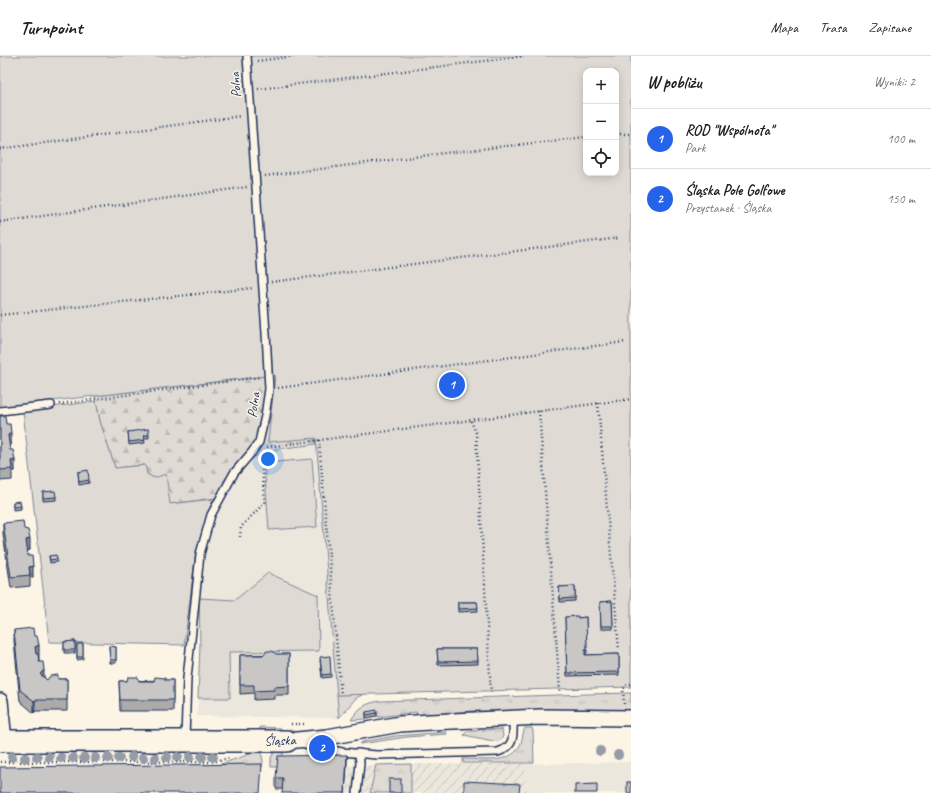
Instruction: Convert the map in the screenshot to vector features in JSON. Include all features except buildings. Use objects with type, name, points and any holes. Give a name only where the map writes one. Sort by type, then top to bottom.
[{"type":"street","points":[[0,701],[2,741]]},
{"type":"street","name":"Śląska","points":[[2,741],[287,741],[327,737],[412,723],[628,714]]},
{"type":"lane","name":"Polna","points":[[185,741],[187,678],[200,554],[211,514],[234,472],[253,450],[261,434],[269,389],[247,59]]},
{"type":"lane","points":[[0,411],[51,405]]},
{"type":"lane","points":[[287,741],[342,752],[377,755],[498,752],[507,748],[512,740],[514,731],[513,718]]},
{"type":"lane","points":[[357,793],[360,763],[359,753]]},
{"type":"path","points":[[247,59],[296,56]]},
{"type":"path","points":[[249,90],[524,56]]},
{"type":"path","points":[[0,149],[251,115]]},
{"type":"path","points":[[619,134],[631,134]]},
{"type":"path","points":[[255,177],[583,137]]},
{"type":"path","points":[[0,222],[256,186]]},
{"type":"path","points":[[0,315],[253,288],[270,282],[620,238]]},
{"type":"path","points":[[269,389],[625,342]]},
{"type":"path","points":[[51,405],[269,376]]},
{"type":"path","points":[[240,537],[241,527],[265,502],[262,469],[253,450],[598,403],[631,400]]},
{"type":"path","points":[[598,403],[619,650]]},
{"type":"path","points":[[539,411],[560,666],[560,691]]},
{"type":"path","points":[[471,421],[476,433],[491,693]]},
{"type":"path","points":[[319,440],[341,695]]},
{"type":"path","points":[[628,714],[623,689],[628,684],[631,684]]},
{"type":"path","points":[[0,762],[211,762],[232,757]]},
{"type":"shaded area","points":[[316,444],[339,718],[197,716],[200,645],[199,577],[208,534],[215,514],[236,476],[253,458],[267,452]]},
{"type":"shaded area","points":[[631,762],[631,793],[527,793],[526,764]]},
{"type":"shaded area","points":[[411,764],[526,764],[527,793],[345,793],[347,766]]},
{"type":"green space","points":[[0,56],[631,56],[631,687],[337,695],[316,438],[268,442],[275,375],[0,407]]},
{"type":"green space","points":[[275,375],[316,438],[316,444],[283,448],[267,452],[253,458],[240,471],[223,497],[170,504],[154,478],[147,474],[145,465],[115,468],[100,421],[95,396]]},
{"type":"green space","points":[[96,401],[100,421],[115,468],[145,465],[147,474],[154,478],[166,474],[170,504],[213,499],[196,552],[184,645],[49,642],[23,411]]},
{"type":"green space","points":[[312,459],[317,527],[269,530],[264,463]]},
{"type":"green space","points":[[268,573],[318,595],[319,651],[229,652],[230,698],[198,698],[200,645],[199,598],[235,600]]},
{"type":"green space","points":[[631,693],[631,711],[473,711],[417,715],[416,712],[378,717],[377,713],[366,715],[367,719],[351,720],[363,706],[381,701]]},
{"type":"green space","points":[[364,694],[356,698],[339,718],[337,695]]},
{"type":"green space","points":[[260,727],[281,728],[282,734],[269,734],[260,729]]},
{"type":"green space","points":[[525,728],[532,728],[533,731],[534,763],[463,763],[463,759],[494,760],[509,756],[519,747]]},
{"type":"green space","points":[[502,729],[503,737],[498,742],[464,735],[467,731]]},
{"type":"green space","points":[[446,732],[447,734],[407,737],[360,744],[362,742],[395,736]]},
{"type":"green space","points":[[261,752],[263,761],[262,767],[217,766],[253,753]]},
{"type":"green space","points":[[274,752],[283,753],[284,767],[271,767],[271,758]]},
{"type":"green space","points":[[411,764],[411,793],[370,793],[376,765]]},
{"type":"place","name":"ROD \"Wspólnota\"","points":[[452,385]]},
{"type":"place","name":"Śląska Pole Golfowe","points":[[322,748]]}]
